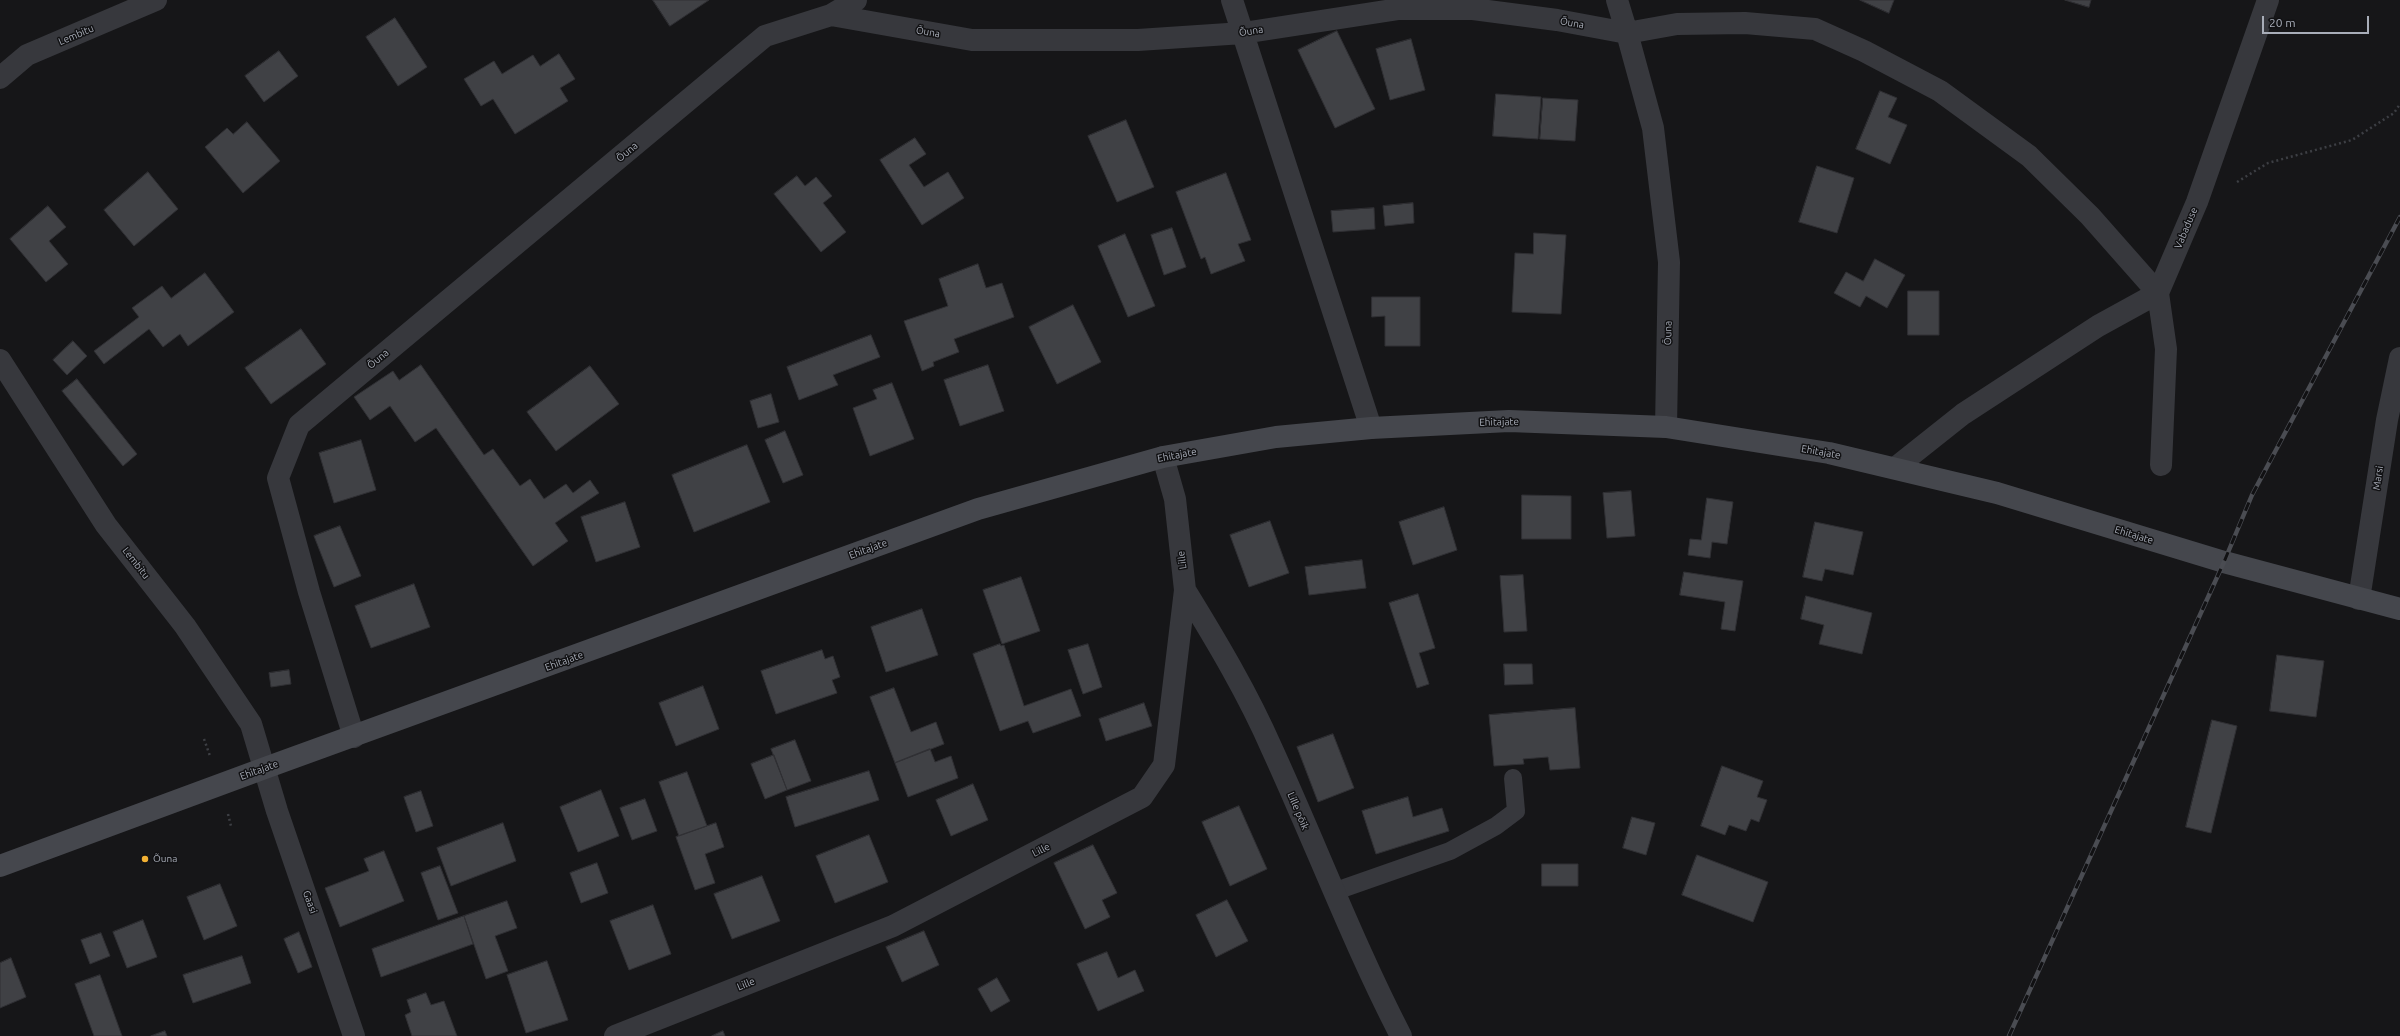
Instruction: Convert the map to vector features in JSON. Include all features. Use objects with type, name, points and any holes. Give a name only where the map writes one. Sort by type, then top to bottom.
[{"type":"street","name":"Lembitu","points":[[0,78],[27,55],[156,0]]},
{"type":"street","points":[[831,14],[856,0]]},
{"type":"street","points":[[1232,0],[1371,428]]},
{"type":"street","points":[[1617,0],[1626,33],[1677,24],[1745,23],[1815,30],[1864,51],[1940,91],[2029,156],[2090,216],[2158,293],[2166,349],[2161,465]]},
{"type":"street","name":"Vabaduse","points":[[2158,293],[2197,202],[2268,0]]},
{"type":"street","name":"Õuna","points":[[354,737],[309,592],[278,478],[299,425],[766,36],[831,14],[972,40],[1138,40],[1242,33],[1399,9],[1473,9],[1557,20],[1626,33],[1653,128],[1669,262],[1666,427]]},
{"type":"street","points":[[1895,468],[1963,414],[2098,326],[2158,293]]},
{"type":"street","name":"Marsi","points":[[2359,599],[2387,420],[2400,358]]},
{"type":"street","name":"Lembitu","points":[[0,360],[106,525],[185,626],[251,724],[265,768]]},
{"type":"street","name":"Ehitajate","points":[[0,866],[978,509],[1163,457],[1276,437],[1371,428],[1509,421],[1666,427],[1829,452],[1997,493],[2224,562],[2400,609]]},
{"type":"street","name":"Lille","points":[[615,1036],[893,926],[1142,797],[1164,765],[1186,590],[1175,499],[1163,457]]},
{"type":"street","name":"Lille põik","points":[[1186,590],[1218,644],[1272,748],[1333,892],[1401,1036]]},
{"type":"street","name":"Gaasi","points":[[265,768],[277,811],[354,1036]]},
{"type":"lane","points":[[1333,892],[1450,851],[1496,826],[1516,812],[1512,778]]},
{"type":"path","points":[[2197,202],[2268,163],[2352,140],[2394,113],[2400,104]]},
{"type":"building","points":[[653,0],[709,0],[670,26]]},
{"type":"building","points":[[1860,0],[1894,0],[1889,13]]},
{"type":"building","points":[[2065,0],[2091,0],[2089,7]]},
{"type":"building","points":[[395,18],[427,67],[398,86],[366,37]]},
{"type":"building","points":[[1337,31],[1375,109],[1335,128],[1298,50]]},
{"type":"building","points":[[1411,39],[1425,90],[1390,100],[1376,49]]},
{"type":"building","points":[[279,51],[298,76],[264,102],[245,76]]},
{"type":"building","points":[[559,54],[575,79],[560,88],[568,101],[515,134],[493,99],[481,106],[464,79],[494,61],[502,74],[533,55],[540,66]]},
{"type":"building","points":[[1880,91],[1897,98],[1888,117],[1907,125],[1890,164],[1856,149]]},
{"type":"building","points":[[1496,94],[1541,97],[1538,139],[1493,136]]},
{"type":"building","points":[[1543,98],[1578,100],[1575,141],[1540,139]]},
{"type":"building","points":[[1126,120],[1154,187],[1117,202],[1088,136]]},
{"type":"building","points":[[247,122],[280,161],[243,193],[205,147],[227,128],[233,134]]},
{"type":"building","points":[[915,138],[926,154],[909,165],[924,187],[948,172],[964,198],[922,225],[880,160]]},
{"type":"building","points":[[1817,166],[1854,178],[1837,233],[1799,222]]},
{"type":"building","points":[[148,172],[178,209],[134,246],[104,210]]},
{"type":"building","points":[[1226,173],[1251,240],[1238,244],[1245,261],[1211,274],[1205,257],[1201,259],[1176,192]]},
{"type":"building","points":[[797,176],[805,186],[816,177],[832,196],[823,203],[846,232],[821,252],[774,194]]},
{"type":"building","points":[[1413,203],[1414,223],[1385,226],[1383,206]]},
{"type":"building","points":[[48,206],[66,227],[49,241],[68,264],[46,282],[10,239]]},
{"type":"building","points":[[1374,208],[1375,229],[1333,232],[1331,211]]},
{"type":"building","points":[[1172,228],[1186,267],[1164,275],[1151,235]]},
{"type":"building","points":[[1534,233],[1566,235],[1561,314],[1512,312],[1515,253],[1533,254]]},
{"type":"building","points":[[1125,234],[1155,306],[1128,317],[1098,246]]},
{"type":"building","points":[[1875,259],[1905,275],[1887,308],[1866,296],[1860,307],[1834,293],[1846,272],[1863,281]]},
{"type":"building","points":[[978,264],[986,288],[1002,283],[1014,317],[954,339],[959,352],[933,362],[934,366],[922,371],[904,321],[948,306],[939,279]]},
{"type":"building","points":[[205,273],[234,312],[188,346],[180,334],[163,347],[149,329],[104,364],[94,351],[139,317],[132,308],[162,286],[171,298]]},
{"type":"building","points":[[1908,291],[1939,291],[1939,335],[1908,335]]},
{"type":"building","points":[[1372,297],[1420,297],[1420,346],[1385,346],[1385,316],[1372,317]]},
{"type":"building","points":[[1073,305],[1101,362],[1057,384],[1029,327]]},
{"type":"building","points":[[301,329],[326,364],[271,404],[245,368]]},
{"type":"building","points":[[871,335],[880,357],[833,375],[838,385],[799,400],[787,367]]},
{"type":"building","points":[[73,341],[87,356],[67,375],[53,360]]},
{"type":"building","points":[[421,365],[484,455],[493,449],[520,486],[530,479],[544,499],[566,484],[573,493],[590,480],[599,493],[555,523],[568,541],[533,566],[436,428],[415,442],[390,406],[370,420],[354,397],[393,371],[399,380]]},
{"type":"building","points":[[988,365],[1004,411],[960,426],[944,380]]},
{"type":"building","points":[[590,366],[619,404],[556,451],[527,412]]},
{"type":"building","points":[[77,379],[137,454],[123,466],[62,391]]},
{"type":"building","points":[[892,383],[914,439],[870,456],[853,408],[877,399],[873,390]]},
{"type":"building","points":[[771,394],[779,422],[758,428],[750,401]]},
{"type":"building","points":[[785,431],[803,475],[783,483],[765,440]]},
{"type":"building","points":[[361,440],[376,490],[334,503],[319,453]]},
{"type":"building","points":[[747,445],[770,502],[694,532],[672,475]]},
{"type":"building","points":[[1631,491],[1635,536],[1607,538],[1603,493]]},
{"type":"building","points":[[1522,495],[1571,496],[1571,539],[1522,539]]},
{"type":"building","points":[[1707,498],[1733,502],[1727,544],[1712,542],[1710,558],[1688,555],[1690,539],[1701,540]]},
{"type":"building","points":[[625,502],[640,547],[596,562],[581,517]]},
{"type":"building","points":[[1444,507],[1457,550],[1413,565],[1399,522]]},
{"type":"building","points":[[1270,521],[1289,573],[1249,587],[1230,535]]},
{"type":"building","points":[[1815,522],[1863,532],[1853,575],[1825,569],[1822,581],[1803,577]]},
{"type":"building","points":[[340,526],[361,576],[334,587],[314,536]]},
{"type":"building","points":[[1362,560],[1366,588],[1309,595],[1305,567]]},
{"type":"building","points":[[1684,572],[1743,581],[1735,631],[1721,629],[1725,602],[1680,595]]},
{"type":"building","points":[[1523,575],[1527,631],[1504,632],[1500,576]]},
{"type":"building","points":[[1021,577],[1040,631],[1002,644],[983,590]]},
{"type":"building","points":[[414,584],[430,627],[371,648],[355,606]]},
{"type":"building","points":[[1418,594],[1435,648],[1419,653],[1429,684],[1417,688],[1389,603]]},
{"type":"building","points":[[1806,596],[1872,613],[1862,654],[1819,644],[1824,625],[1801,619]]},
{"type":"building","points":[[922,609],[938,655],[886,672],[871,627]]},
{"type":"building","points":[[1000,644],[1001,646],[1004,645],[1024,706],[1071,689],[1081,716],[1033,733],[1028,721],[1000,731],[973,654]]},
{"type":"building","points":[[1088,644],[1102,687],[1083,694],[1068,650]]},
{"type":"building","points":[[822,650],[825,659],[833,656],[840,677],[832,680],[837,693],[776,714],[761,671]]},
{"type":"building","points":[[2277,655],[2324,661],[2316,717],[2270,711]]},
{"type":"building","points":[[1504,664],[1532,664],[1533,684],[1505,685]]},
{"type":"building","points":[[289,670],[291,684],[271,687],[269,673]]},
{"type":"building","points":[[703,686],[719,729],[676,746],[659,703]]},
{"type":"building","points":[[894,688],[911,732],[936,722],[944,744],[895,763],[870,697]]},
{"type":"building","points":[[1144,703],[1152,726],[1106,741],[1099,719]]},
{"type":"building","points":[[1575,708],[1580,768],[1550,770],[1548,757],[1523,759],[1524,764],[1494,766],[1489,715]]},
{"type":"building","points":[[2212,720],[2237,726],[2211,833],[2186,827]]},
{"type":"building","points":[[1333,734],[1354,788],[1318,802],[1297,747]]},
{"type":"building","points":[[795,740],[811,781],[787,790],[771,749]]},
{"type":"building","points":[[930,749],[935,762],[951,756],[958,778],[908,797],[895,763]]},
{"type":"building","points":[[774,755],[787,790],[765,799],[751,764]]},
{"type":"building","points":[[1722,766],[1763,781],[1757,797],[1767,800],[1759,822],[1751,819],[1746,831],[1729,825],[1725,835],[1701,826]]},
{"type":"building","points":[[869,771],[879,800],[795,827],[786,797]]},
{"type":"building","points":[[687,772],[707,826],[679,836],[659,782]]},
{"type":"building","points":[[973,784],[988,820],[951,836],[936,800]]},
{"type":"building","points":[[601,790],[619,836],[578,852],[560,807]]},
{"type":"building","points":[[421,791],[433,826],[416,832],[404,797]]},
{"type":"building","points":[[1408,797],[1413,817],[1442,808],[1449,831],[1376,854],[1362,811]]},
{"type":"building","points":[[645,799],[657,831],[632,840],[620,808]]},
{"type":"building","points":[[1239,806],[1267,869],[1230,886],[1202,822]]},
{"type":"building","points":[[1632,817],[1655,823],[1646,855],[1623,848]]},
{"type":"building","points":[[503,823],[516,861],[451,886],[437,848]]},
{"type":"building","points":[[716,823],[724,847],[705,854],[715,883],[695,890],[676,837]]},
{"type":"building","points":[[869,835],[888,882],[835,903],[816,856]]},
{"type":"building","points":[[1093,845],[1117,893],[1102,900],[1110,917],[1085,929],[1054,863]]},
{"type":"building","points":[[384,851],[404,901],[340,927],[325,888],[369,871],[364,859]]},
{"type":"building","points":[[1697,855],[1768,882],[1753,922],[1682,895]]},
{"type":"building","points":[[597,863],[608,893],[581,903],[570,873]]},
{"type":"building","points":[[1542,864],[1578,864],[1578,886],[1542,886]]},
{"type":"building","points":[[440,866],[458,913],[438,920],[421,873]]},
{"type":"building","points":[[762,876],[780,921],[732,939],[714,894]]},
{"type":"building","points":[[220,884],[237,926],[204,940],[187,897]]},
{"type":"building","points":[[1227,900],[1248,941],[1216,957],[1196,915]]},
{"type":"building","points":[[507,901],[517,928],[495,936],[508,971],[486,979],[464,916]]},
{"type":"building","points":[[653,905],[671,954],[629,970],[610,921]]},
{"type":"building","points":[[464,916],[473,944],[381,977],[372,949]]},
{"type":"building","points":[[143,920],[157,957],[127,968],[113,932]]},
{"type":"building","points":[[924,931],[939,965],[902,982],[886,947]]},
{"type":"building","points":[[299,932],[312,967],[298,973],[284,939]]},
{"type":"building","points":[[101,933],[110,956],[90,964],[81,940]]},
{"type":"building","points":[[1107,952],[1118,978],[1135,970],[1144,991],[1098,1011],[1077,964]]},
{"type":"building","points":[[242,956],[251,983],[193,1003],[183,975]]},
{"type":"building","points":[[11,958],[26,997],[0,1008],[0,963]]},
{"type":"building","points":[[547,961],[568,1020],[526,1033],[507,975]]},
{"type":"building","points":[[100,975],[122,1036],[94,1036],[75,984]]},
{"type":"building","points":[[997,978],[1010,1001],[991,1012],[978,989]]},
{"type":"building","points":[[426,993],[431,1005],[444,1001],[457,1036],[412,1036],[405,1015],[411,1012],[407,1000]]},
{"type":"building","points":[[165,1031],[167,1036],[151,1036]]},
{"type":"building","points":[[723,1031],[725,1036],[712,1036]]},
{"type":"railway","points":[[2009,1036],[2224,562],[2252,495],[2400,217]]},
{"type":"place","name":"Õuna","points":[[145,859]]}]
